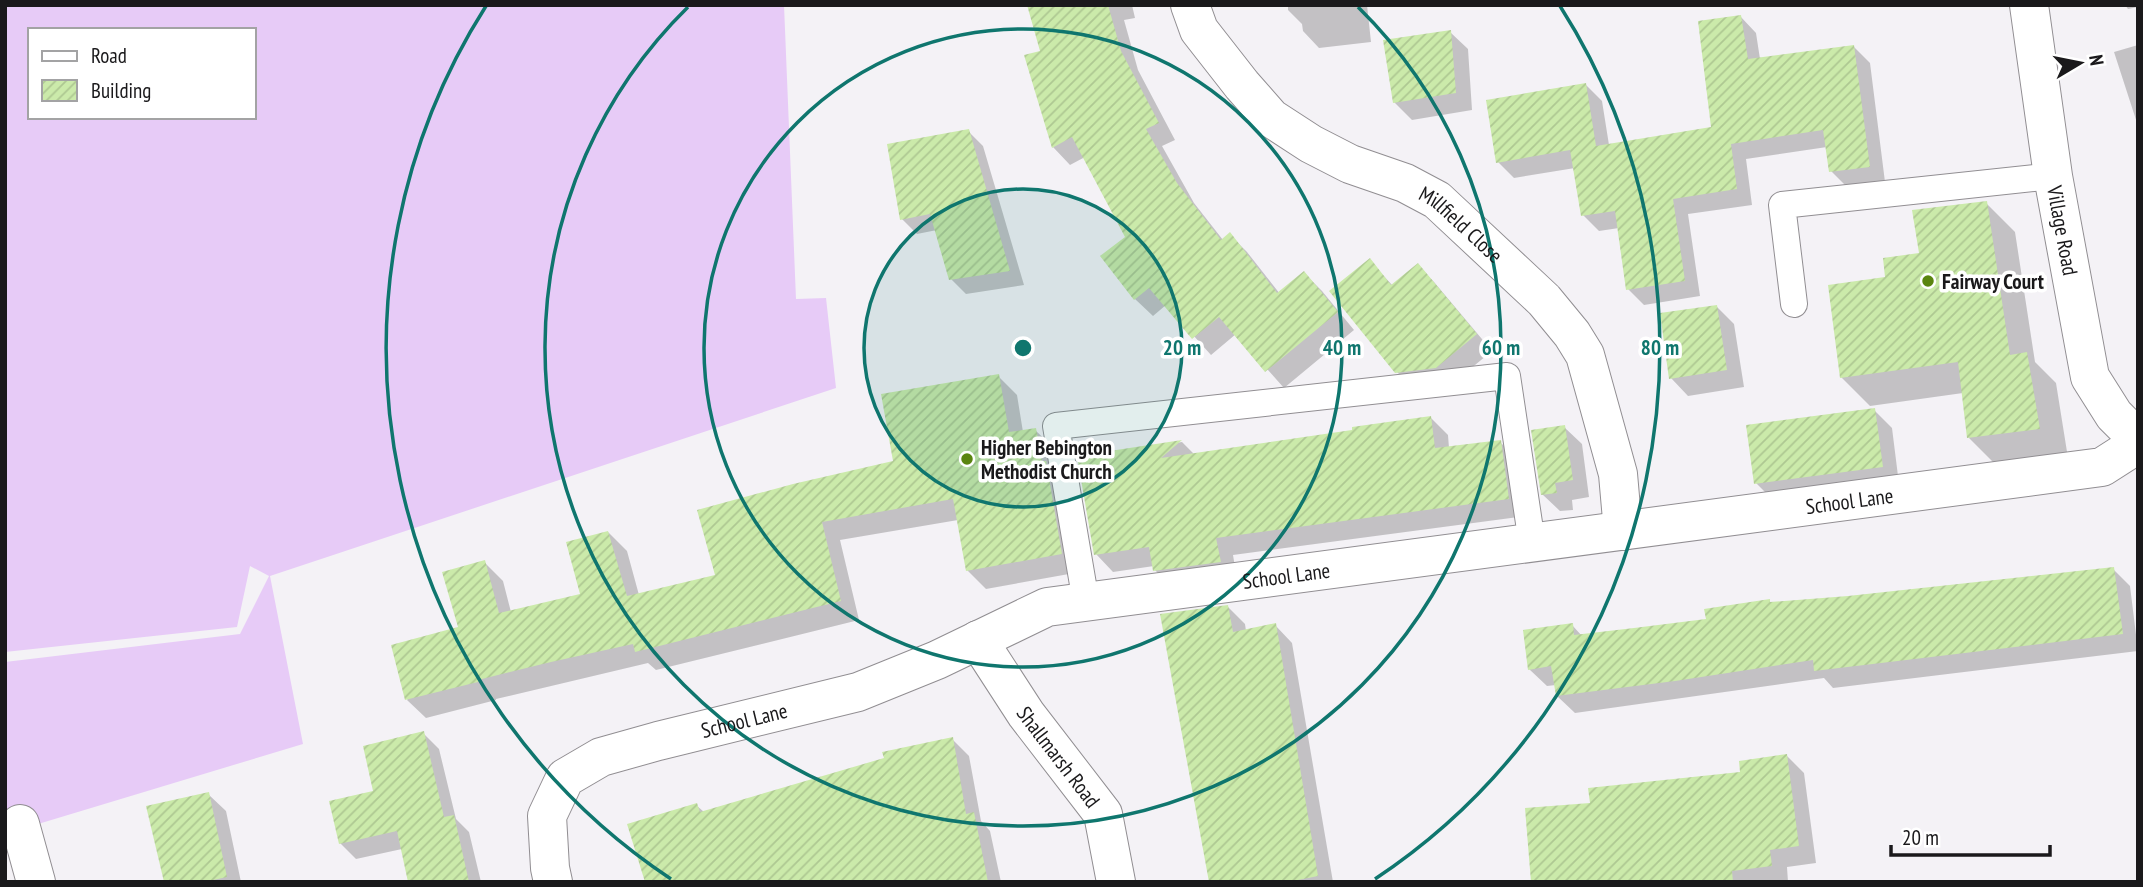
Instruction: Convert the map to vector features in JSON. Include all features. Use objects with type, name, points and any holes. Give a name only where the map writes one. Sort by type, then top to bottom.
[{"type":"street","name":"Millfield Close","points":[[1190,5],[1199,30],[1271,118],[1311,144],[1350,164],[1405,183],[1437,200],[1551,308],[1585,355],[1618,474],[1623,531]]},
{"type":"street","name":"Village Road","points":[[2029,5],[2053,176],[2090,377],[2114,415],[2138,442]]},
{"type":"street","name":"School Lane","points":[[553,882],[547,816],[565,778],[601,757],[858,692],[937,660],[1047,607],[2102,467],[2138,442]]},
{"type":"street","name":"Shallmarsh Road","points":[[978,640],[1026,714],[1103,814],[1116,882]]},
{"type":"street","points":[[20,824],[36,882]]},
{"type":"lane","points":[[1794,304],[1782,205],[2053,176]]},
{"type":"lane","points":[[1086,602],[1056,426],[1507,376],[1532,543]]},
{"type":"shaded area","points":[[5,5],[784,5],[796,299],[826,298],[836,388],[270,576],[303,744],[5,834],[5,662],[240,634],[269,576],[250,566],[237,627],[5,652]]},
{"type":"building","points":[[1027,5],[1108,5],[1121,51],[1159,123],[1146,129],[1177,183],[1221,240],[1230,232],[1277,293],[1304,271],[1338,312],[1265,372],[1219,317],[1192,339],[1149,288],[1134,300],[1100,256],[1125,237],[1072,137],[1052,148],[1024,55],[1040,51]]},
{"type":"building","points":[[1741,15],[1748,59],[1854,45],[1870,167],[1829,172],[1823,130],[1731,144],[1737,189],[1673,199],[1685,281],[1626,290],[1615,211],[1581,216],[1570,150],[1496,163],[1486,100],[1586,83],[1596,146],[1711,127],[1698,21]]},
{"type":"building","points":[[1451,30],[1456,93],[1393,103],[1383,40]]},
{"type":"building","points":[[969,129],[1010,271],[949,280],[930,214],[900,220],[887,144]]},
{"type":"building","name":"Fairway Court","points":[[1987,201],[2010,355],[2027,352],[2040,429],[1967,438],[1958,362],[1840,378],[1828,285],[1885,277],[1883,258],[1919,253],[1912,210]]},
{"type":"building","points":[[1370,258],[1391,285],[1418,263],[1477,334],[1436,368],[1395,373],[1329,291]]},
{"type":"building","points":[[1717,305],[1727,370],[1669,379],[1660,313]]},
{"type":"building","points":[[999,374],[1009,432],[1036,428],[1042,461],[1046,461],[1062,554],[966,571],[953,499],[822,522],[841,601],[635,652],[633,644],[551,662],[405,700],[391,645],[458,627],[442,572],[485,560],[499,613],[580,594],[566,542],[608,531],[627,596],[715,575],[697,510],[893,461],[881,394]]},
{"type":"building","points":[[1875,408],[1883,467],[1754,484],[1746,425]]},
{"type":"building","points":[[1431,416],[1435,448],[1501,440],[1509,499],[1216,538],[1221,562],[1153,571],[1149,547],[1094,555],[1077,456],[1182,440],[1161,458]]},
{"type":"building","points":[[1565,425],[1573,480],[1555,483],[1557,493],[1541,495],[1531,430]]},
{"type":"building","points":[[2114,567],[2123,634],[1814,671],[1813,660],[1556,696],[1551,666],[1528,670],[1523,630],[1573,623],[1574,635],[1706,619],[1704,609],[1770,599],[1770,602],[1848,596]]},
{"type":"building","points":[[1228,605],[1233,632],[1276,623],[1318,876],[1288,882],[1209,882],[1160,614]]},
{"type":"building","points":[[424,731],[444,817],[454,815],[469,882],[408,882],[397,831],[339,844],[329,801],[373,791],[363,746]]},
{"type":"building","points":[[953,737],[966,814],[974,812],[988,882],[645,882],[627,824],[697,803],[700,812],[884,758],[882,752]]},
{"type":"building","points":[[1787,754],[1799,846],[1770,850],[1772,866],[1732,871],[1733,882],[1531,882],[1525,808],[1590,803],[1588,788],[1740,772],[1739,761]]},
{"type":"building","points":[[209,792],[227,877],[204,882],[164,882],[146,806]]},
{"type":"place","name":"Fairway Court","points":[[1928,281]]},
{"type":"place","name":"Higher Bebington Methodist Church","points":[[967,459]]}]
